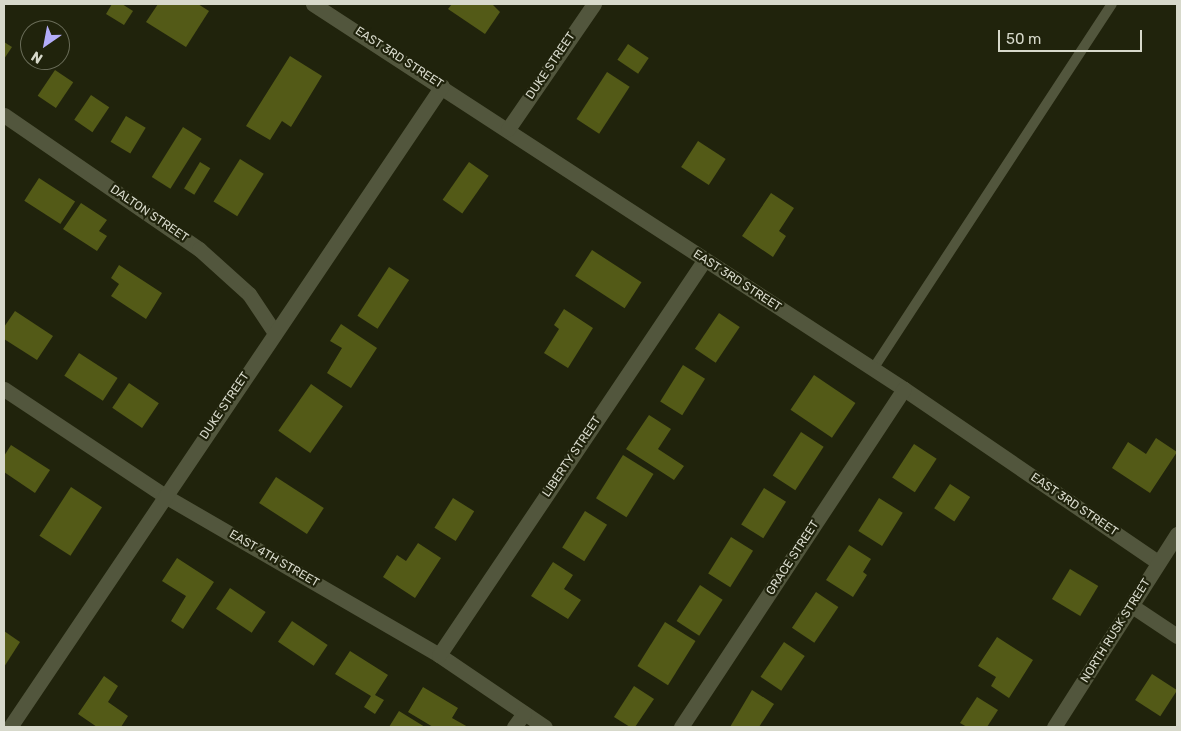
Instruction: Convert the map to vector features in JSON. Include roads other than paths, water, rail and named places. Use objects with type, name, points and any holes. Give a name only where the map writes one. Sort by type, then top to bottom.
[{"type":"street","name":"EAST 3RD STREET","points":[[313,4],[442,86],[704,260],[904,389],[1158,562]]},
{"type":"street","name":"DUKE STREET","points":[[508,129],[594,4]]},
{"type":"street","name":"DUKE STREET","points":[[9,725],[442,86]]},
{"type":"street","name":"DALTON STREET","points":[[4,115],[199,249],[249,294],[275,333]]},
{"type":"street","name":"LIBERTY STREET","points":[[439,655],[704,260]]},
{"type":"street","name":"EAST 4TH STREET","points":[[4,389],[165,496],[439,655],[545,727]]},
{"type":"street","name":"GRACE STREET","points":[[681,727],[904,389]]},
{"type":"street","name":"NORTH RUSK STREET","points":[[1054,727],[1177,534]]},
{"type":"street","points":[[1132,606],[1177,636]]},
{"type":"street","points":[[514,727],[524,713]]},
{"type":"lane","points":[[873,369],[1112,4]]}]
